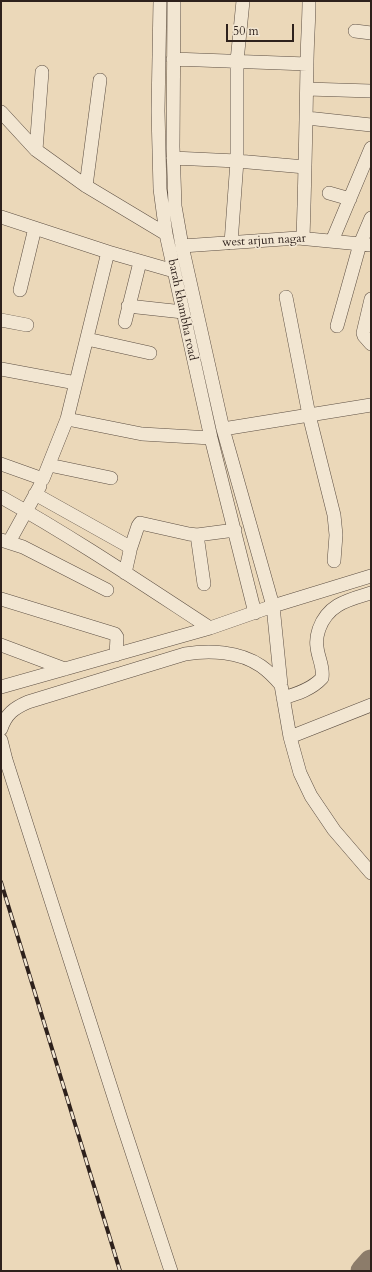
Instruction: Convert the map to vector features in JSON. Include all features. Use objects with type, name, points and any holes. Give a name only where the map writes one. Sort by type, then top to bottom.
[{"type":"street","name":"barah khambha road","points":[[160,1],[158,111],[160,189],[166,234],[211,438],[255,613]]},
{"type":"street","name":"barah khambha road","points":[[174,1],[173,158],[175,206],[182,246],[223,429],[273,606],[281,685],[290,737],[300,773],[311,796],[334,830],[371,873]]},
{"type":"street","points":[[231,242],[236,161],[237,61],[243,1]]},
{"type":"street","points":[[303,238],[308,89],[307,64],[309,1]]},
{"type":"street","points":[[355,31],[371,33]]},
{"type":"street","points":[[173,59],[307,64]]},
{"type":"street","points":[[36,150],[42,72]]},
{"type":"street","points":[[86,186],[100,80]]},
{"type":"street","points":[[308,89],[371,91]]},
{"type":"street","points":[[1,112],[36,150],[86,186],[166,234]]},
{"type":"street","points":[[307,118],[371,125]]},
{"type":"street","points":[[332,241],[371,148]]},
{"type":"street","points":[[173,158],[236,161],[305,167]]},
{"type":"street","points":[[329,193],[350,199]]},
{"type":"street","points":[[1,217],[140,262],[174,271]]},
{"type":"street","points":[[337,326],[366,244],[371,218]]},
{"type":"street","points":[[20,290],[35,228]]},
{"type":"street","name":"west arjun nagar","points":[[182,246],[303,238],[366,244]]},
{"type":"street","points":[[107,590],[23,547],[5,541],[36,494],[67,419],[108,252]]},
{"type":"street","points":[[125,322],[140,262]]},
{"type":"street","points":[[286,297],[309,415],[334,515],[336,535],[334,561]]},
{"type":"street","points":[[371,299],[363,333],[371,344]]},
{"type":"street","points":[[128,306],[182,312]]},
{"type":"street","points":[[1,320],[27,325]]},
{"type":"street","points":[[87,338],[150,353]]},
{"type":"street","points":[[1,369],[76,383]]},
{"type":"street","points":[[223,429],[371,405]]},
{"type":"street","points":[[67,419],[142,434],[211,438]]},
{"type":"street","points":[[1,464],[43,480]]},
{"type":"street","points":[[49,465],[111,478]]},
{"type":"street","points":[[36,494],[128,546],[130,550]]},
{"type":"street","points":[[1,497],[124,572],[210,628]]},
{"type":"street","points":[[124,572],[140,523],[189,534],[235,530]]},
{"type":"street","points":[[196,534],[204,584]]},
{"type":"street","points":[[1,687],[210,628],[273,606],[371,576]]},
{"type":"street","points":[[283,698],[308,689],[322,678],[316,641],[322,622],[330,610],[344,602],[371,593]]},
{"type":"street","points":[[1,598],[115,634],[117,637],[116,655]]},
{"type":"street","points":[[1,645],[65,669]]},
{"type":"street","points":[[1,729],[3,721],[8,713],[16,707],[28,702],[185,654],[197,652],[211,652],[240,656],[260,665],[281,685]]},
{"type":"street","points":[[290,737],[371,705]]},
{"type":"street","points":[[1,740],[6,760],[111,1089],[171,1271]]},
{"type":"taxiway","points":[[363,1271],[371,1262]]},
{"type":"railway","points":[[1,882],[120,1271]]}]
